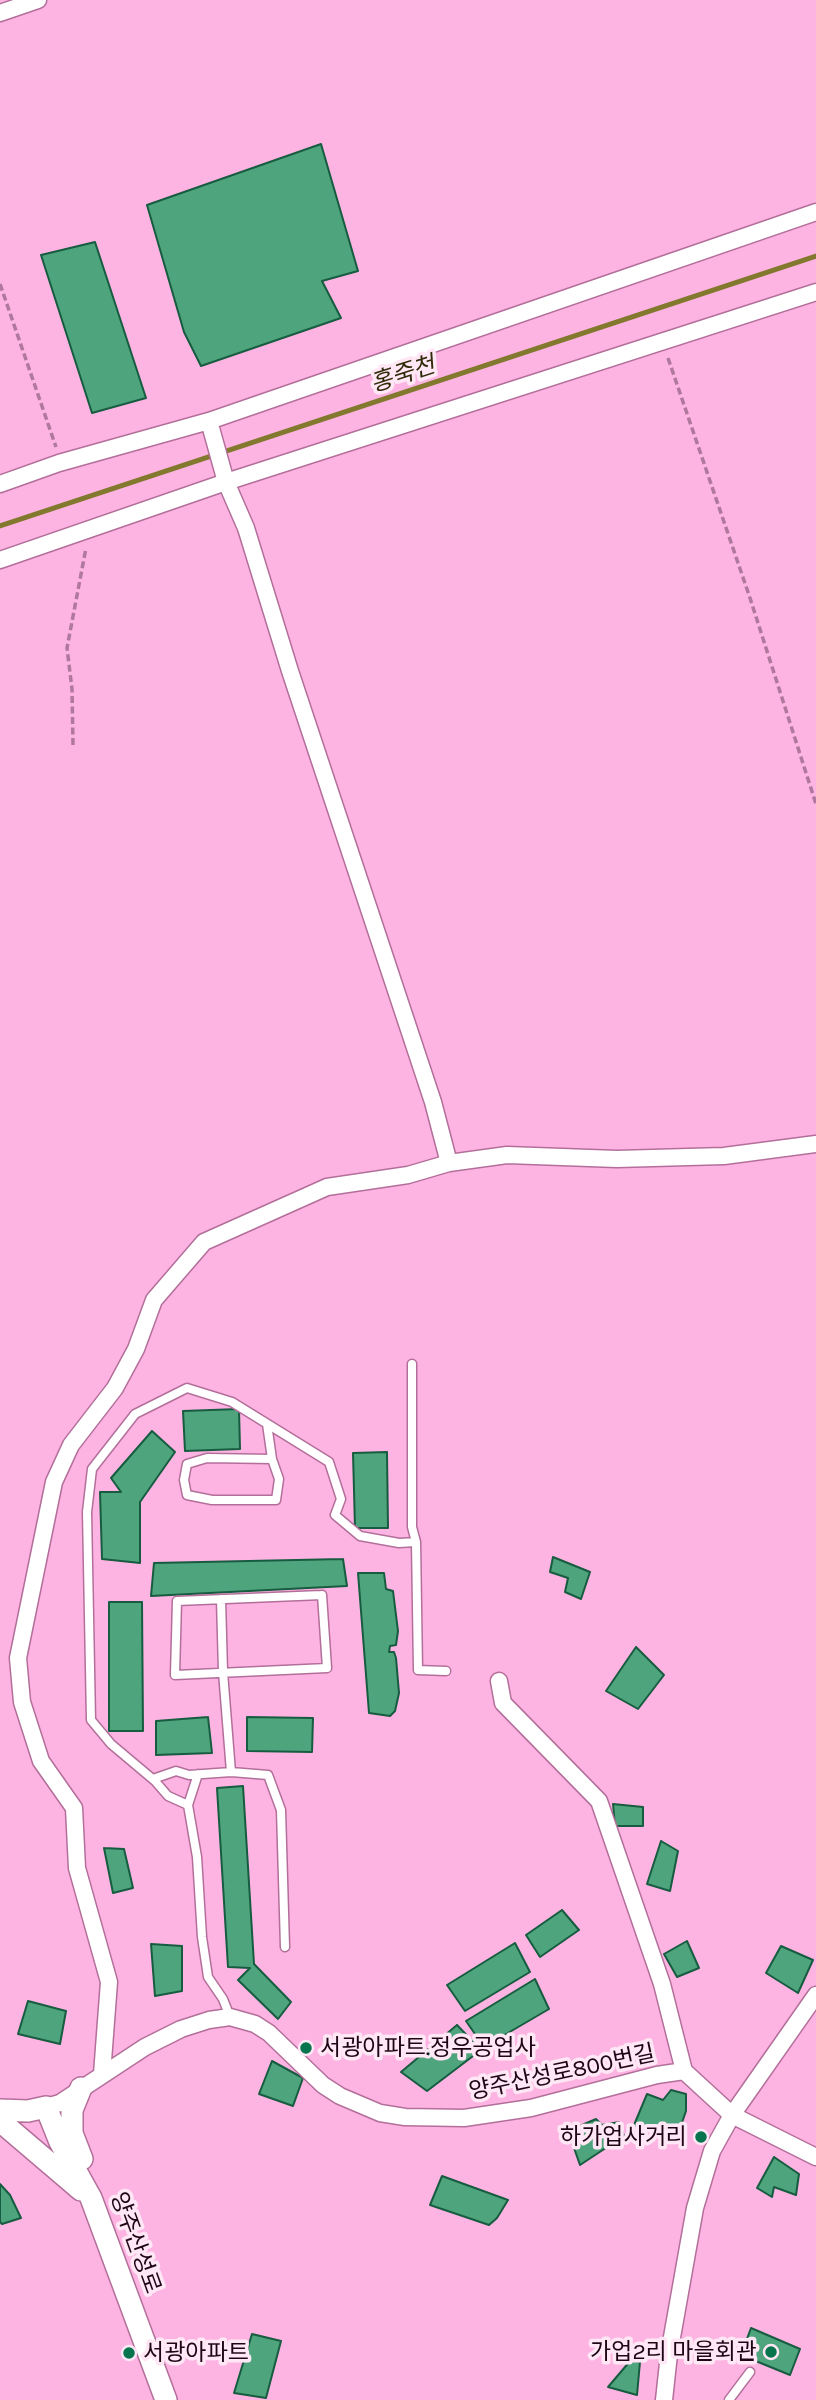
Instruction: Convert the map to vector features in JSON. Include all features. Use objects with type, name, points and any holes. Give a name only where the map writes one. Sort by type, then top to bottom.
[{"type":"street","points":[[0,13],[38,0]]},
{"type":"street","points":[[0,484],[58,463],[209,421],[816,212]]},
{"type":"street","points":[[0,560],[226,482],[816,292]]},
{"type":"street","points":[[209,421],[226,482],[246,528],[433,1102],[449,1163]]},
{"type":"street","points":[[102,2074],[109,1982],[77,1868],[74,1808],[41,1761],[22,1702],[18,1658],[54,1482],[71,1445],[115,1388],[136,1349],[154,1300],[204,1242],[327,1187],[408,1175],[449,1163],[507,1155],[617,1159],[724,1156],[816,1144]]},
{"type":"street","name":"양주산성로800번길","points":[[499,1681],[503,1703],[599,1801],[662,1984],[684,2071],[732,2115],[816,2157]]},
{"type":"street","points":[[663,2400],[695,2208],[712,2151],[732,2115],[816,1995]]},
{"type":"street","points":[[0,2110],[28,2111],[60,2103],[102,2074],[180,2029],[230,2017]]},
{"type":"street","name":"양주산성로800번길","points":[[230,2017],[255,2024],[269,2033],[323,2085],[340,2096],[380,2113],[405,2118],[464,2118],[531,2108],[657,2075],[684,2071]]},
{"type":"street","points":[[81,2088],[72,2110],[72,2133],[86,2169],[91,2198]]},
{"type":"street","name":"양주산성로","points":[[46,2108],[60,2142],[91,2198],[166,2400]]},
{"type":"street","points":[[0,2121],[91,2198]]},
{"type":"lane","points":[[412,1364],[412,1527],[416,1542],[418,1670],[446,1671]]},
{"type":"lane","points":[[188,1805],[168,1796],[153,1779],[111,1744],[91,1720],[87,1512],[92,1469],[135,1414],[187,1388],[232,1402],[329,1462],[341,1499],[335,1515],[360,1536],[399,1543],[416,1542]]},
{"type":"lane","points":[[267,1423],[272,1459],[279,1479],[276,1500],[212,1500],[187,1495],[184,1480],[187,1464],[207,1458],[272,1459]]},
{"type":"lane","points":[[321,1595],[327,1668],[223,1672],[175,1675],[177,1601],[321,1595]]},
{"type":"lane","points":[[221,1599],[223,1672],[231,1772]]},
{"type":"lane","points":[[153,1779],[176,1771],[189,1775],[231,1772],[268,1775],[281,1810],[285,1947]]},
{"type":"lane","points":[[198,1774],[188,1805],[197,1857],[202,1937],[208,1977],[223,1999],[230,2017]]},
{"type":"lane","points":[[729,2400],[750,2372]]},
{"type":"path","points":[[0,284],[55,441],[58,463]]},
{"type":"path","points":[[663,342],[750,598],[816,804]]},
{"type":"path","points":[[73,745],[72,690],[66,648],[90,529]]},
{"type":"building","points":[[321,144],[358,271],[322,281],[341,318],[201,366],[184,332],[147,205]]},
{"type":"building","points":[[95,242],[146,398],[92,413],[41,255]]},
{"type":"building","points":[[239,1409],[240,1449],[185,1451],[183,1411]]},
{"type":"building","points":[[152,1431],[175,1452],[140,1502],[140,1563],[102,1559],[100,1492],[121,1492],[111,1478]]},
{"type":"building","points":[[387,1452],[388,1528],[355,1528],[353,1453]]},
{"type":"building","points":[[553,1557],[590,1572],[581,1599],[565,1592],[568,1578],[550,1572]]},
{"type":"building","points":[[343,1559],[347,1586],[151,1596],[154,1563]]},
{"type":"building","points":[[358,1573],[384,1573],[386,1589],[393,1591],[398,1631],[396,1645],[390,1646],[389,1652],[394,1652],[396,1658],[399,1693],[395,1711],[390,1716],[369,1713]]},
{"type":"building","points":[[109,1602],[142,1602],[143,1731],[109,1731]]},
{"type":"building","points":[[636,1647],[664,1675],[638,1709],[606,1691]]},
{"type":"building","points":[[208,1717],[212,1753],[156,1755],[156,1721]]},
{"type":"building","points":[[247,1717],[313,1718],[312,1752],[247,1751]]},
{"type":"building","points":[[243,1786],[254,1964],[291,2002],[278,2019],[238,1980],[250,1968],[228,1967],[217,1788]]},
{"type":"building","points":[[613,1804],[643,1807],[643,1826],[615,1826]]},
{"type":"building","points":[[661,1841],[678,1851],[670,1891],[647,1884]]},
{"type":"building","points":[[104,1848],[124,1849],[133,1888],[113,1893]]},
{"type":"building","points":[[562,1910],[579,1930],[540,1957],[526,1935]]},
{"type":"building","points":[[687,1941],[699,1968],[677,1977],[664,1954]]},
{"type":"building","points":[[515,1943],[530,1972],[465,2011],[447,1985]]},
{"type":"building","points":[[151,1944],[182,1946],[182,1991],[155,1996]]},
{"type":"building","points":[[781,1946],[813,1960],[798,1993],[766,1973]]},
{"type":"building","points":[[535,1979],[549,2009],[484,2047],[466,2021]]},
{"type":"building","points":[[28,2001],[66,2011],[60,2044],[18,2034]]},
{"type":"building","points":[[457,2025],[481,2050],[427,2091],[401,2072]]},
{"type":"building","points":[[272,2061],[303,2078],[293,2106],[259,2094]]},
{"type":"building","points":[[671,2090],[686,2094],[686,2111],[676,2140],[634,2125],[647,2094],[663,2100]]},
{"type":"building","points":[[596,2119],[602,2125],[619,2122],[624,2136],[580,2165],[568,2131]]},
{"type":"building","points":[[774,2157],[799,2174],[796,2195],[774,2187],[772,2197],[757,2188]]},
{"type":"building","points":[[442,2176],[508,2200],[497,2218],[489,2225],[430,2205]]},
{"type":"building","points":[[0,2184],[10,2195],[21,2218],[2,2224],[0,2222]]},
{"type":"building","name":"가업2리 마을회관","points":[[751,2328],[800,2349],[790,2375],[741,2355]]},
{"type":"building","points":[[252,2334],[281,2341],[266,2398],[234,2393]]},
{"type":"building","points":[[631,2360],[640,2362],[637,2395],[608,2387]]},
{"type":"waterway","name":"홍죽천","points":[[0,526],[816,256]]},
{"type":"place","name":"서광아파트.정우공업사","points":[[306,2048]]},
{"type":"place","name":"하가업사거리","points":[[701,2137]]},
{"type":"place","name":"가업2리 마을회관","points":[[771,2352]]},
{"type":"place","name":"서광아파트","points":[[129,2353]]}]
